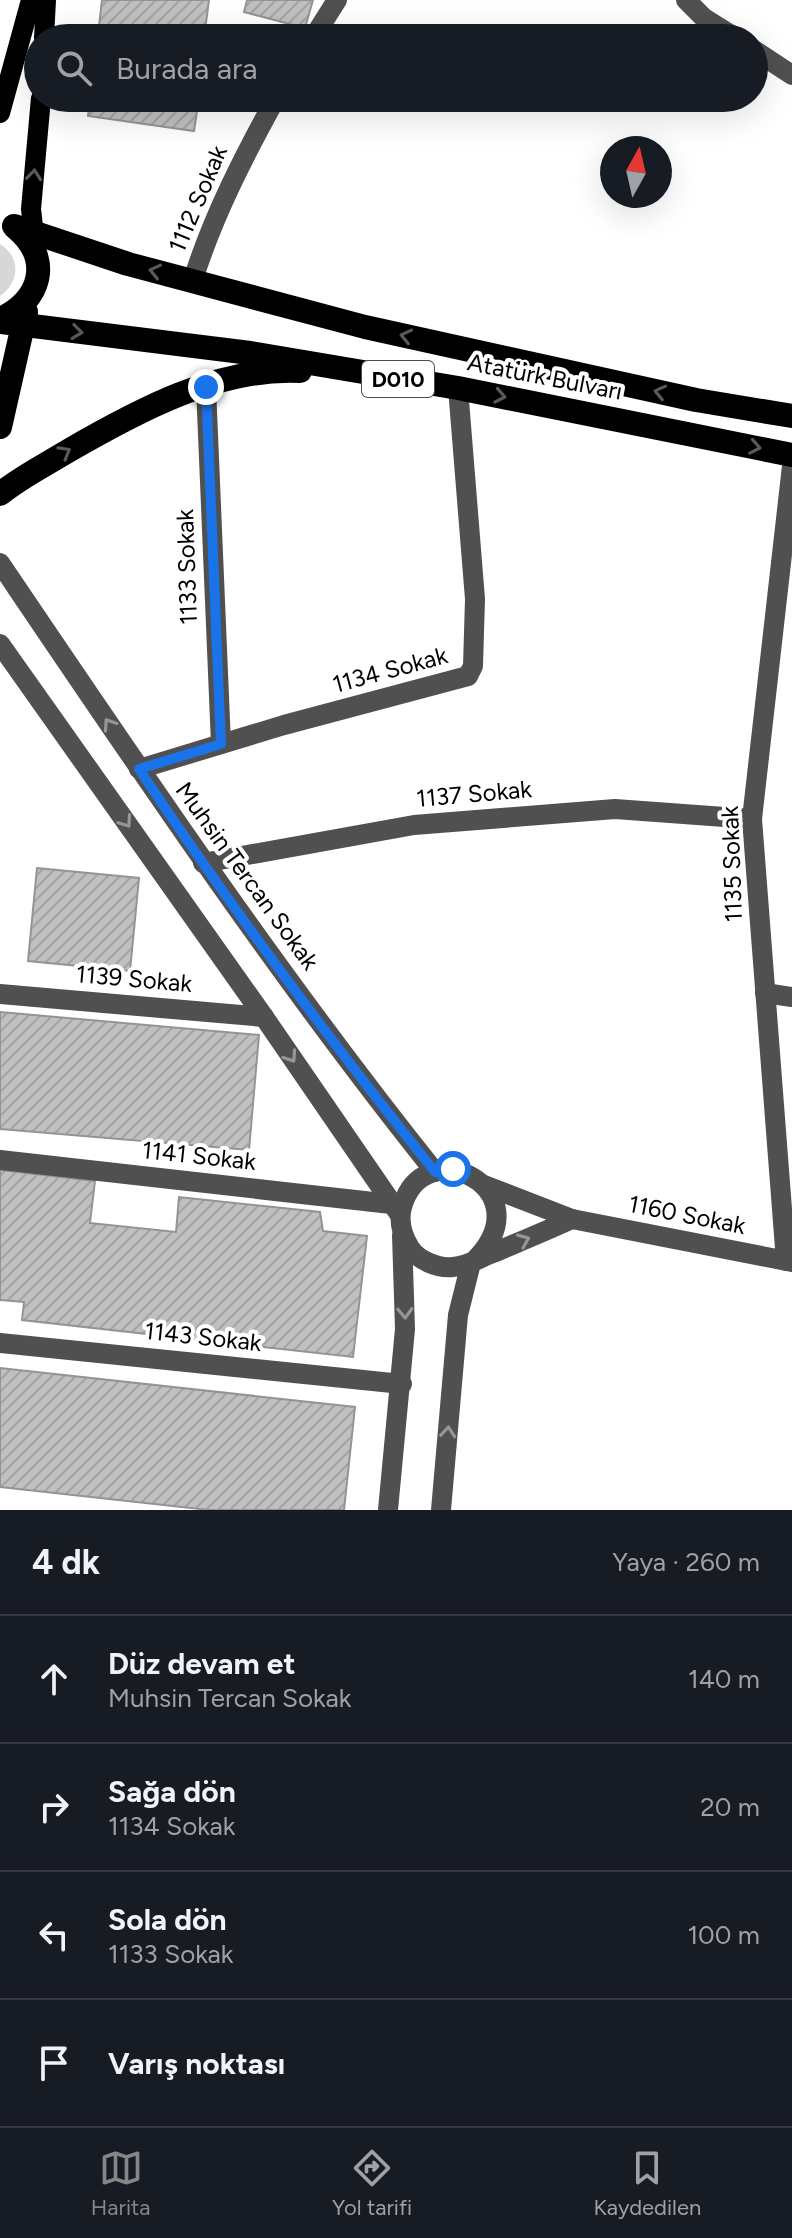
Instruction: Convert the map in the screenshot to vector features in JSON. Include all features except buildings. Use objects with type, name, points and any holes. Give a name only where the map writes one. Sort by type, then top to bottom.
[{"type":"highway","name":"Atatürk Bulvarı","points":[[21,233],[365,327],[696,400],[792,416]]},
{"type":"highway","points":[[0,427],[8,322],[28,301],[39,269],[21,233]]},
{"type":"highway","name":"Atatürk Bulvarı","points":[[8,322],[250,353],[458,388],[792,455]]},
{"type":"highway","points":[[0,494],[15,482],[159,402],[231,378],[290,371],[369,375]]},
{"type":"main road","points":[[24,24],[31,0]]},
{"type":"main road","points":[[45,24],[46,0]]},
{"type":"main road","points":[[1,104],[24,24]]},
{"type":"main road","points":[[21,233],[31,209],[40,112]]},
{"type":"street","points":[[322,24],[337,0]]},
{"type":"street","points":[[686,0],[714,24]]},
{"type":"street","points":[[768,59],[792,75]]},
{"type":"street","name":"1112 Sokak","points":[[193,280],[246,151],[268,112]]},
{"type":"street","name":"1133 Sokak","points":[[206,387],[221,744]]},
{"type":"street","name":"1134 Sokak","points":[[139,769],[468,676],[474,656],[475,599],[458,388]]},
{"type":"street","name":"1135 Sokak","points":[[789,1262],[752,819],[792,466]]},
{"type":"street","name":"Muhsin Tercan Sokak","points":[[0,563],[203,863],[435,1172]]},
{"type":"street","points":[[0,644],[264,1017],[398,1218],[413,1252],[430,1264],[451,1268],[572,1219]]},
{"type":"street","name":"1137 Sokak","points":[[203,863],[414,825],[615,809],[752,819]]},
{"type":"street","points":[[765,993],[792,997]]},
{"type":"street","name":"1139 Sokak","points":[[0,994],[264,1017]]},
{"type":"street","name":"1141 Sokak","points":[[0,1160],[398,1218]]},
{"type":"street","points":[[388,1510],[405,1329],[398,1218],[405,1196],[418,1181],[435,1172],[453,1169],[470,1174],[484,1185],[495,1203],[498,1224],[490,1245],[473,1261],[458,1315],[441,1510]]},
{"type":"street","name":"1160 Sokak","points":[[484,1185],[572,1219],[789,1262]]},
{"type":"street","name":"1143 Sokak","points":[[0,1343],[402,1384]]},
{"type":"shaded area","points":[[0,244],[12,256],[15,270],[11,284],[0,296]]},
{"type":"route","points":[[206,387],[221,744],[139,769],[203,863],[382,1105],[435,1172],[453,1169]]}]
